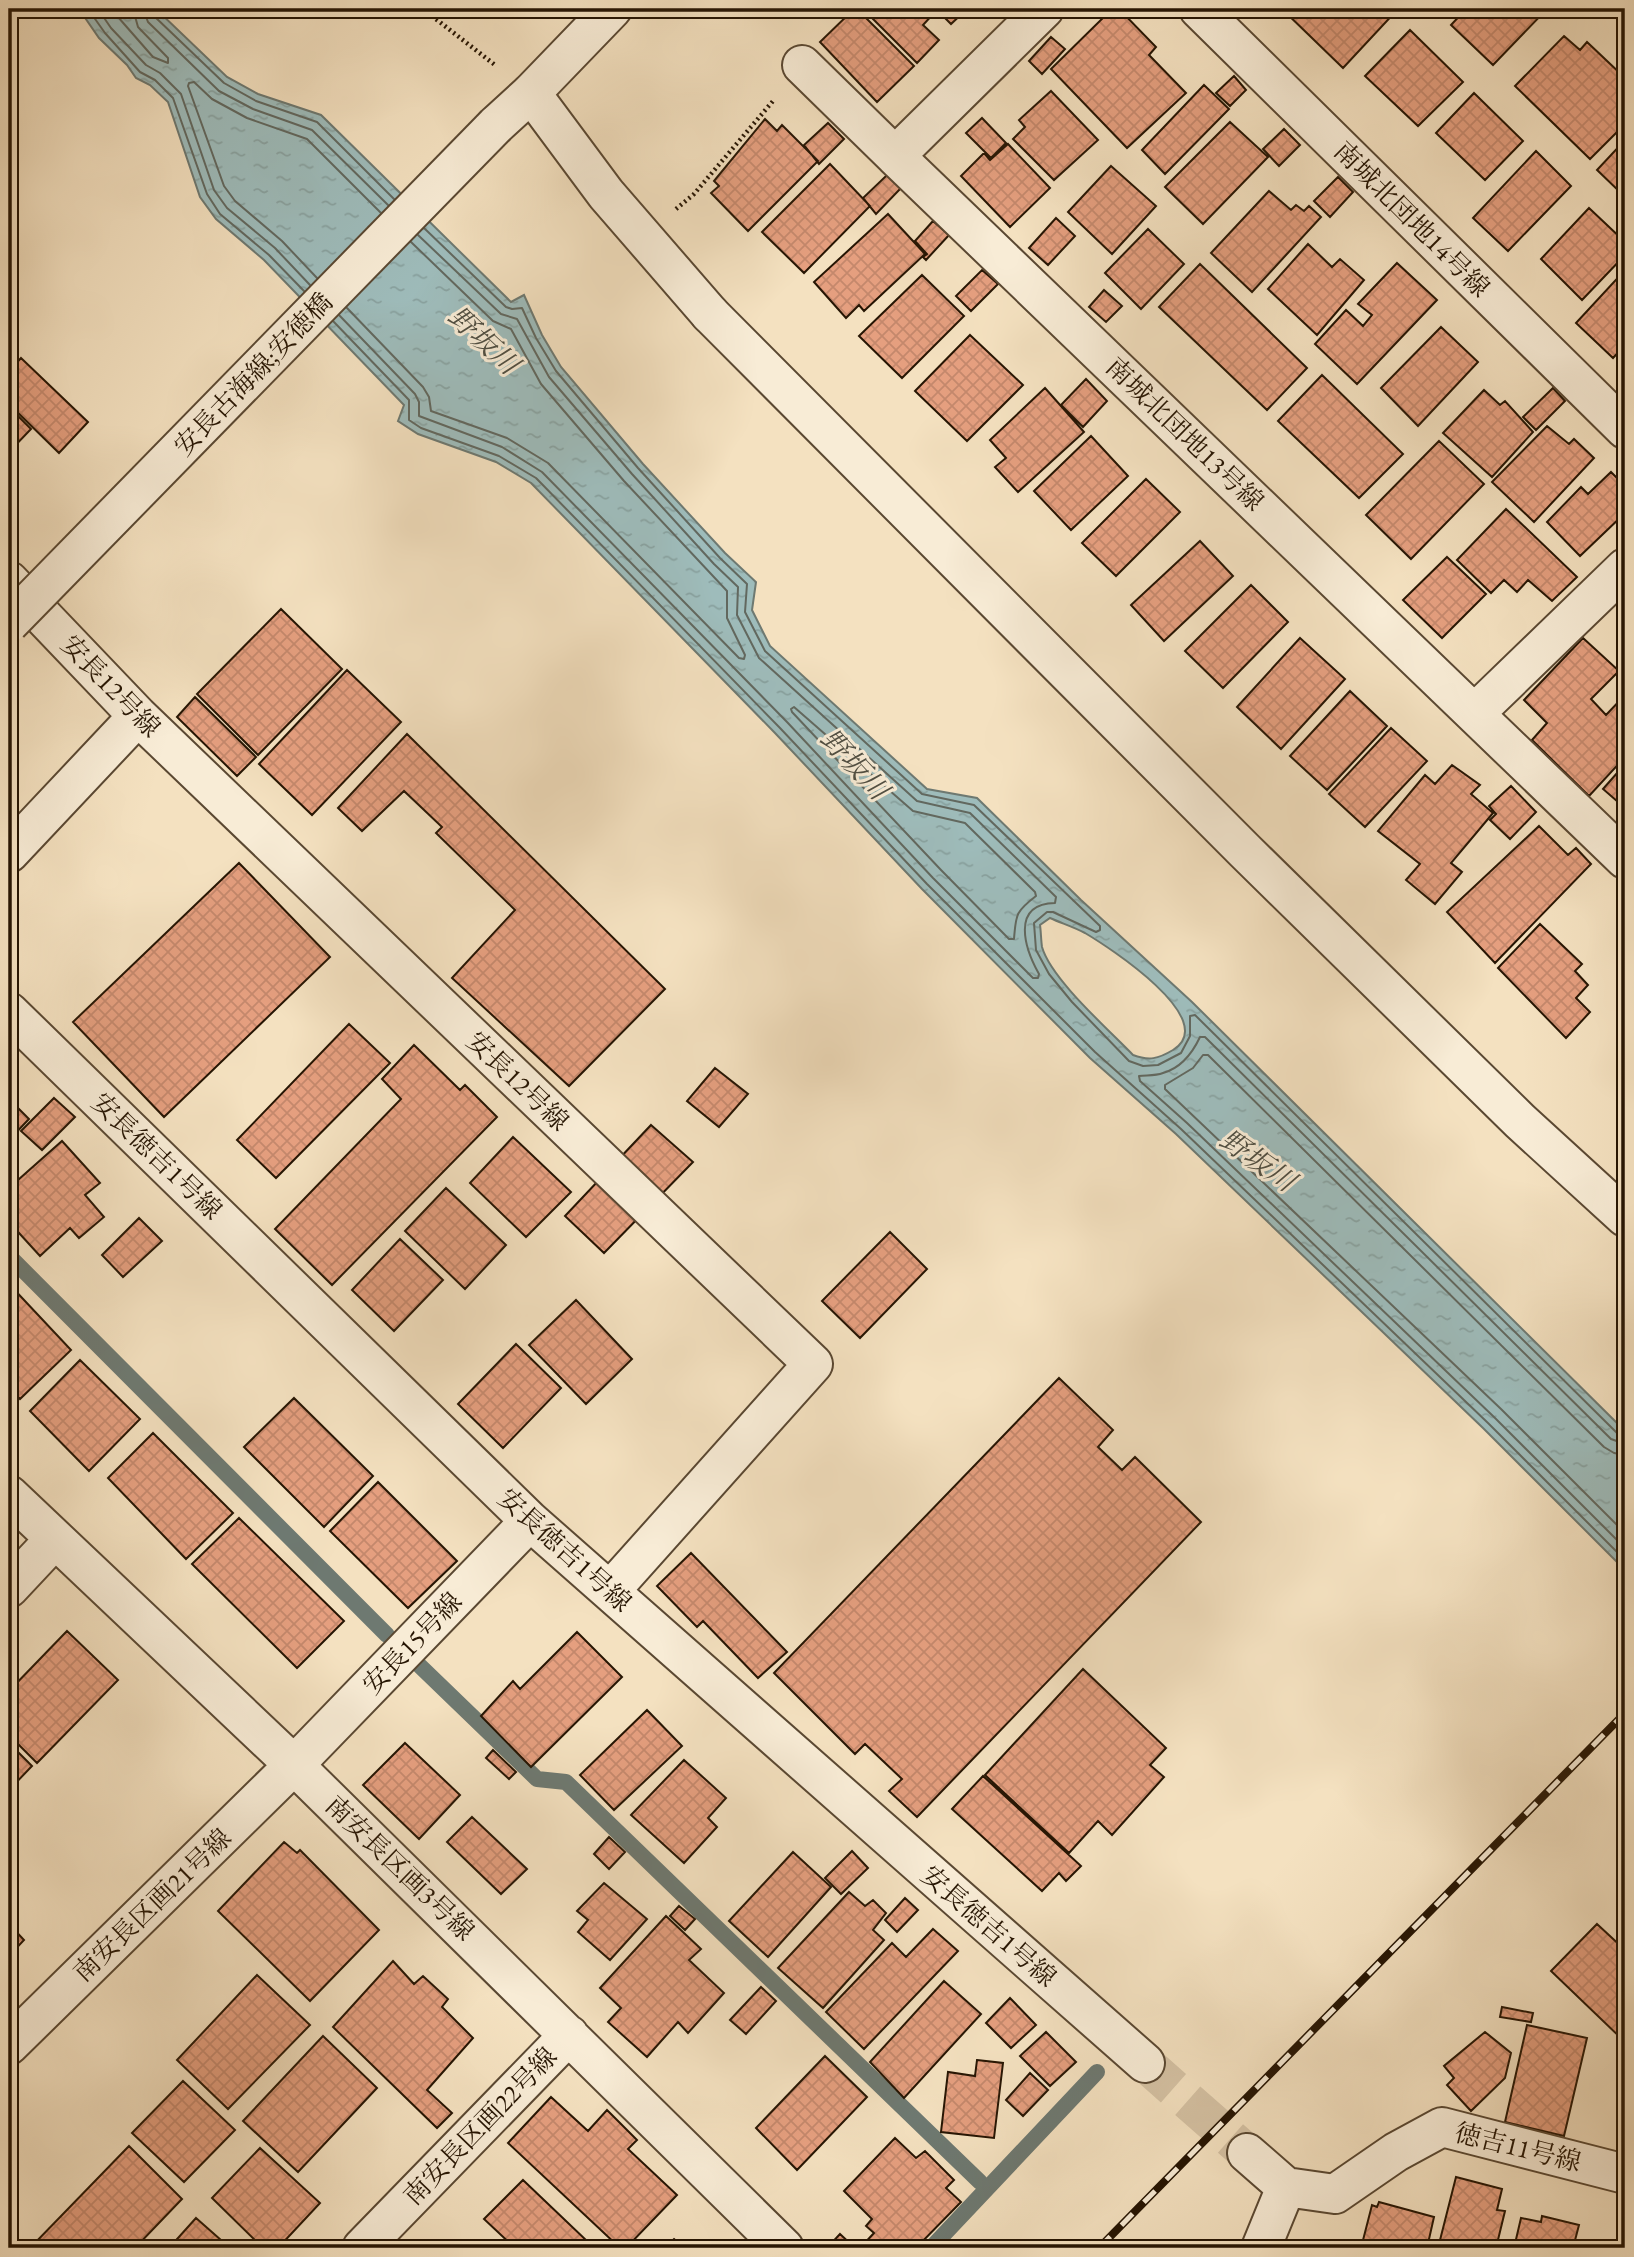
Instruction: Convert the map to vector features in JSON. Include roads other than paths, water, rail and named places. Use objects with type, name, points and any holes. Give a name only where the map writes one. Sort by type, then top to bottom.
[{"type":"street","name":"安長古海線;安徳橋","points":[[9,623],[612,9]]},
{"type":"street","points":[[895,156],[1045,9]]},
{"type":"street","name":"南城北団地14号線","points":[[1199,9],[1625,429]]},
{"type":"street","name":"南城北団地13号線","points":[[803,65],[1625,859]]},
{"type":"street","points":[[531,93],[606,194],[710,313],[1245,851],[1520,1121],[1625,1217]]},
{"type":"street","points":[[1475,713],[1625,568]]},
{"type":"street","name":"安長12号線","points":[[9,581],[138,716],[813,1364],[610,1591]]},
{"type":"street","points":[[9,853],[138,716]]},
{"type":"street","name":"安長徳吉1号線","points":[[9,1012],[530,1521],[1145,2063]]},
{"type":"street","name":"南安長区画3号線","points":[[9,1495],[295,1765],[785,2248]]},
{"type":"street","name":"安長15号線","points":[[295,1765],[530,1521]]},
{"type":"street","points":[[9,1588],[54,1539]]},
{"type":"street","name":"南安長区画21号線","points":[[9,2045],[295,1765]]},
{"type":"street","name":"南安長区画22号線","points":[[362,2248],[569,2035]]},
{"type":"street","name":"徳吉11号線","points":[[1286,2187],[1335,2194],[1396,2152],[1442,2127],[1625,2174]]},
{"type":"street","points":[[1247,2153],[1286,2187],[1261,2248]]},
{"type":"water","name":"野坂川","points":[[79,9],[156,9],[227,77],[258,94],[321,115],[511,302],[524,295],[542,335],[561,367],[643,464],[725,553],[756,582],[752,610],[770,646],[927,789],[977,798],[1081,900],[1192,1002],[1625,1431],[1625,1570],[1483,1428],[1176,1134],[1090,1058],[922,889],[775,733],[531,483],[496,462],[418,434],[398,421],[404,405],[264,260],[216,219],[200,197],[168,102],[150,85],[136,78],[127,65],[99,38]],"holes":[[[1050,918],[1085,933],[1156,985],[1183,1021],[1184,1037],[1173,1050],[1153,1058],[1133,1055],[1068,989],[1042,947],[1040,925]]]},
{"type":"waterway","points":[[9,1256],[387,1635]]},
{"type":"waterway","points":[[420,1666],[537,1779],[566,1782],[980,2182]]},
{"type":"waterway","points":[[931,2248],[1097,2072]]},
{"type":"tunnel","points":[[1145,2063],[1247,2153]]},
{"type":"railway","points":[[1099,2248],[1625,1713]]}]
